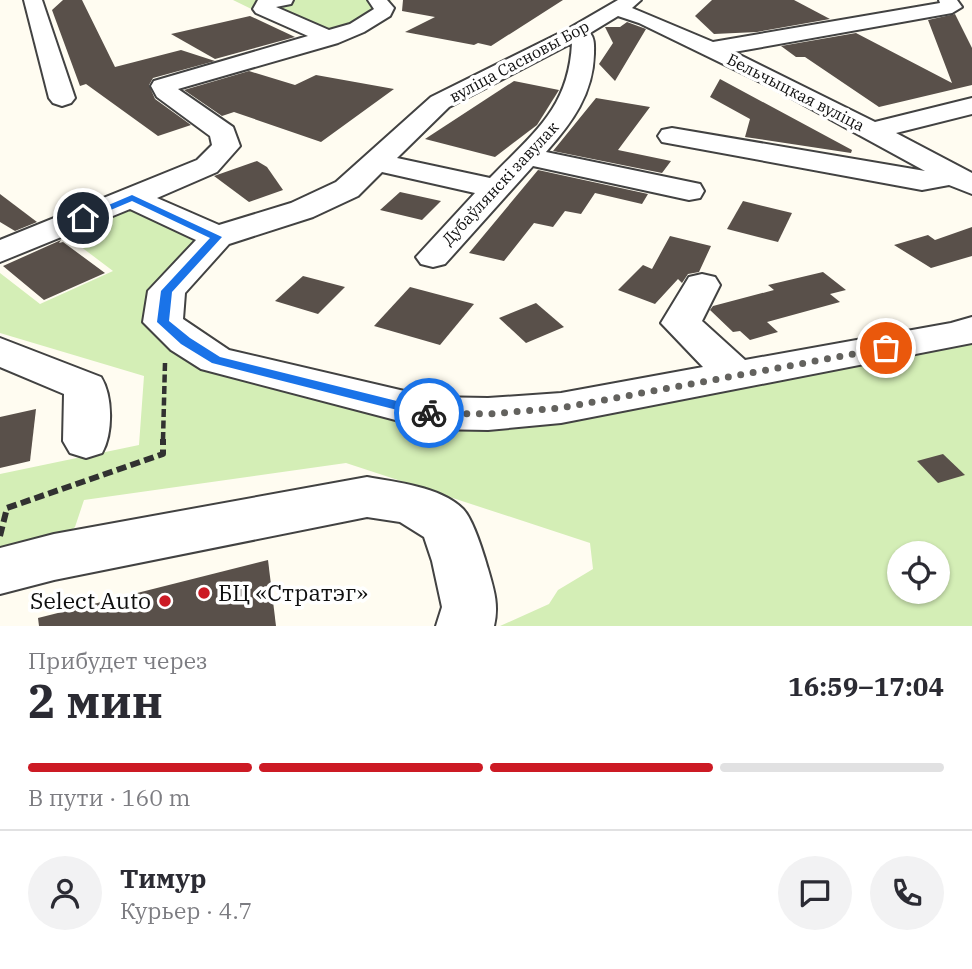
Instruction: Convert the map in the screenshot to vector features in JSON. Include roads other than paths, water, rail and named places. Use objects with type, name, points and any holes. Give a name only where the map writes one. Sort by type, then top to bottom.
[{"type":"street","points":[[33,0],[62,98]]},
{"type":"street","points":[[284,0],[265,5],[263,9],[330,38]]},
{"type":"street","points":[[0,252],[208,166],[226,146],[223,133],[166,92],[163,86],[330,38],[379,17],[384,8],[377,0]]},
{"type":"street","points":[[885,6],[926,0],[946,2],[972,17]]},
{"type":"street","points":[[713,49],[946,2]]},
{"type":"street","name":"Бельчыцкая вуліца","points":[[624,5],[646,19],[713,49],[962,180]]},
{"type":"street","name":"вуліца Сасновы Бор","points":[[217,237],[302,210],[347,189],[440,102],[624,5]]},
{"type":"street","name":"Дубаўлянскі завулак","points":[[433,257],[494,187],[554,127],[568,107],[583,76],[583,38],[575,33]]},
{"type":"street","points":[[871,131],[972,106]]},
{"type":"street","points":[[672,136],[922,181],[962,180]]},
{"type":"street","points":[[526,156],[689,191]]},
{"type":"street","points":[[376,162],[494,187]]},
{"type":"street","points":[[132,198],[217,237],[167,291],[163,322],[185,341],[216,360],[430,414],[488,414],[561,408],[961,334],[972,329]]},
{"type":"street","points":[[702,285],[681,323],[736,375]]},
{"type":"street","points":[[0,351],[86,387],[86,441]]},
{"type":"street","points":[[0,571],[367,497],[412,504],[445,524],[459,561],[470,607],[465,626]]},
{"type":"place","name":"БЦ «Стратэг»","points":[[204,593]]},
{"type":"place","name":"Select Auto","points":[[165,601]]}]
